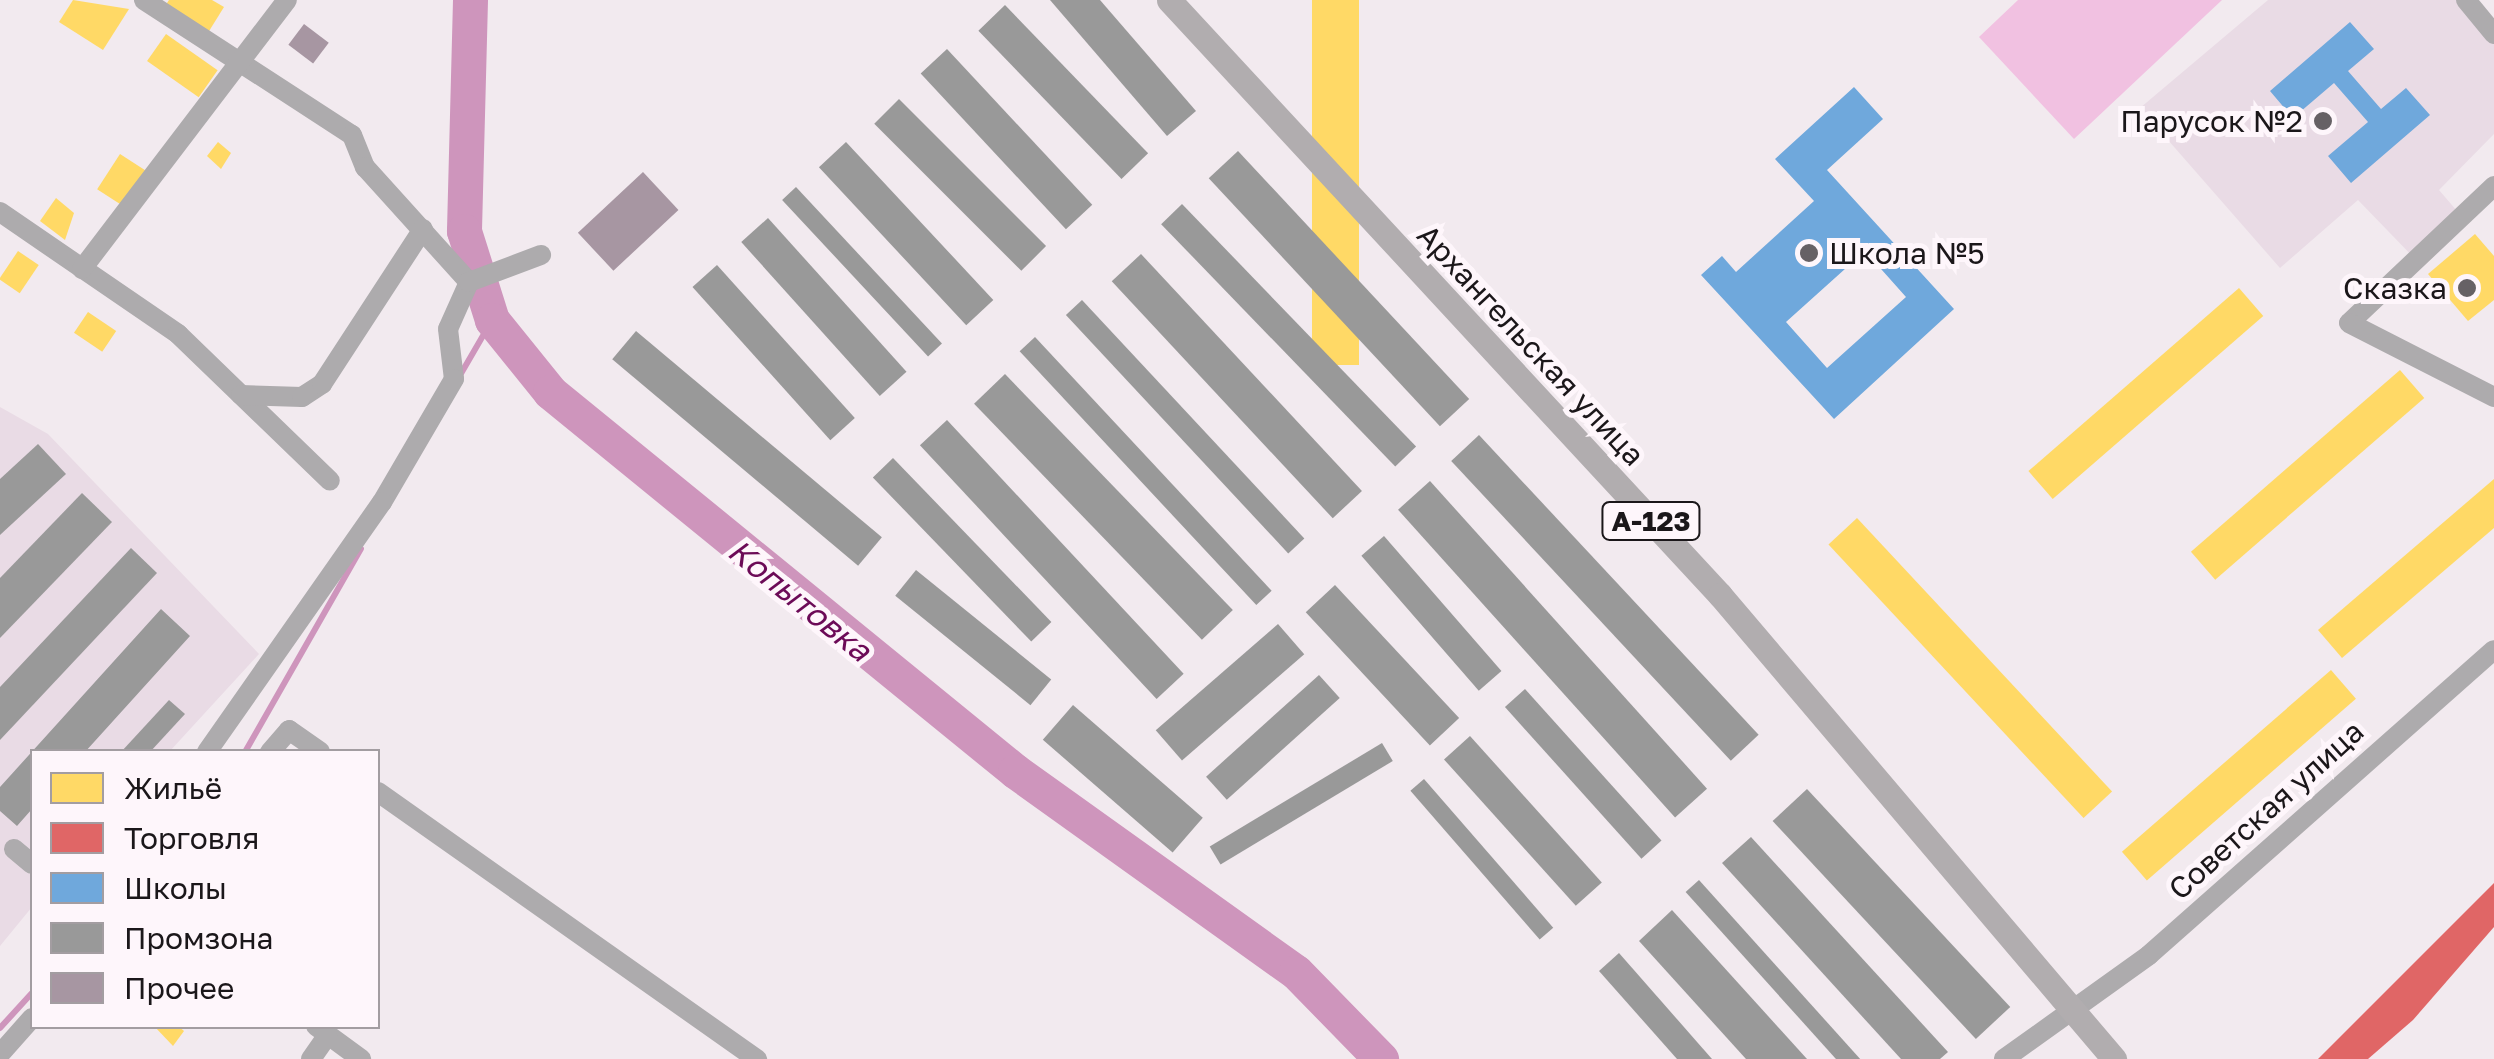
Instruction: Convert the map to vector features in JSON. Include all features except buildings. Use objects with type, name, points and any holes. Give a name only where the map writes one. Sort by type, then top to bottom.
[{"type":"main road","name":"Архангельская улица","points":[[1170,0],[1720,595],[2114,1059]]},
{"type":"street","points":[[144,0],[238,66],[352,135],[365,167],[469,282]]},
{"type":"street","points":[[82,269],[286,0]]},
{"type":"street","points":[[2466,0],[2494,34]]},
{"type":"street","points":[[2494,186],[2349,322],[2494,397]]},
{"type":"street","points":[[0,212],[178,334],[330,481]]},
{"type":"street","points":[[242,395],[302,398],[322,384],[425,231]]},
{"type":"street","points":[[209,749],[382,502],[454,379],[448,329],[469,282],[541,255]]},
{"type":"street","name":"Советская улица","points":[[2004,1059],[2149,955],[2494,650]]},
{"type":"street","points":[[273,749],[289,730],[316,749]]},
{"type":"street","points":[[380,793],[757,1059]]},
{"type":"street","points":[[14,849],[30,862]]},
{"type":"street","points":[[0,1054],[30,1020]]},
{"type":"street","points":[[311,1059],[322,1031],[360,1059]]},
{"type":"shaded area","points":[[2018,0],[2222,0],[2074,139],[1979,37]]},
{"type":"shaded area","name":"Парусок №2","points":[[2268,0],[2463,0],[2494,38],[2494,134],[2439,190],[2463,218],[2419,263],[2358,200],[2280,268],[2140,108]]},
{"type":"shaded area","points":[[0,407],[48,434],[259,654],[172,749],[30,749],[30,909],[0,946]]},
{"type":"waterway","name":"Копытовка","points":[[470,0],[464,231],[492,320],[550,392],[1015,771],[1296,972],[1381,1059]]},
{"type":"waterway","points":[[459,377],[492,320]]},
{"type":"waterway","points":[[247,749],[361,549]]},
{"type":"waterway","points":[[0,1028],[30,995]]},
{"type":"place","name":"Парусок №2","points":[[2323,121]]},
{"type":"place","name":"Школа №5","points":[[1809,253]]},
{"type":"place","name":"Сказка","points":[[2467,288]]}]
